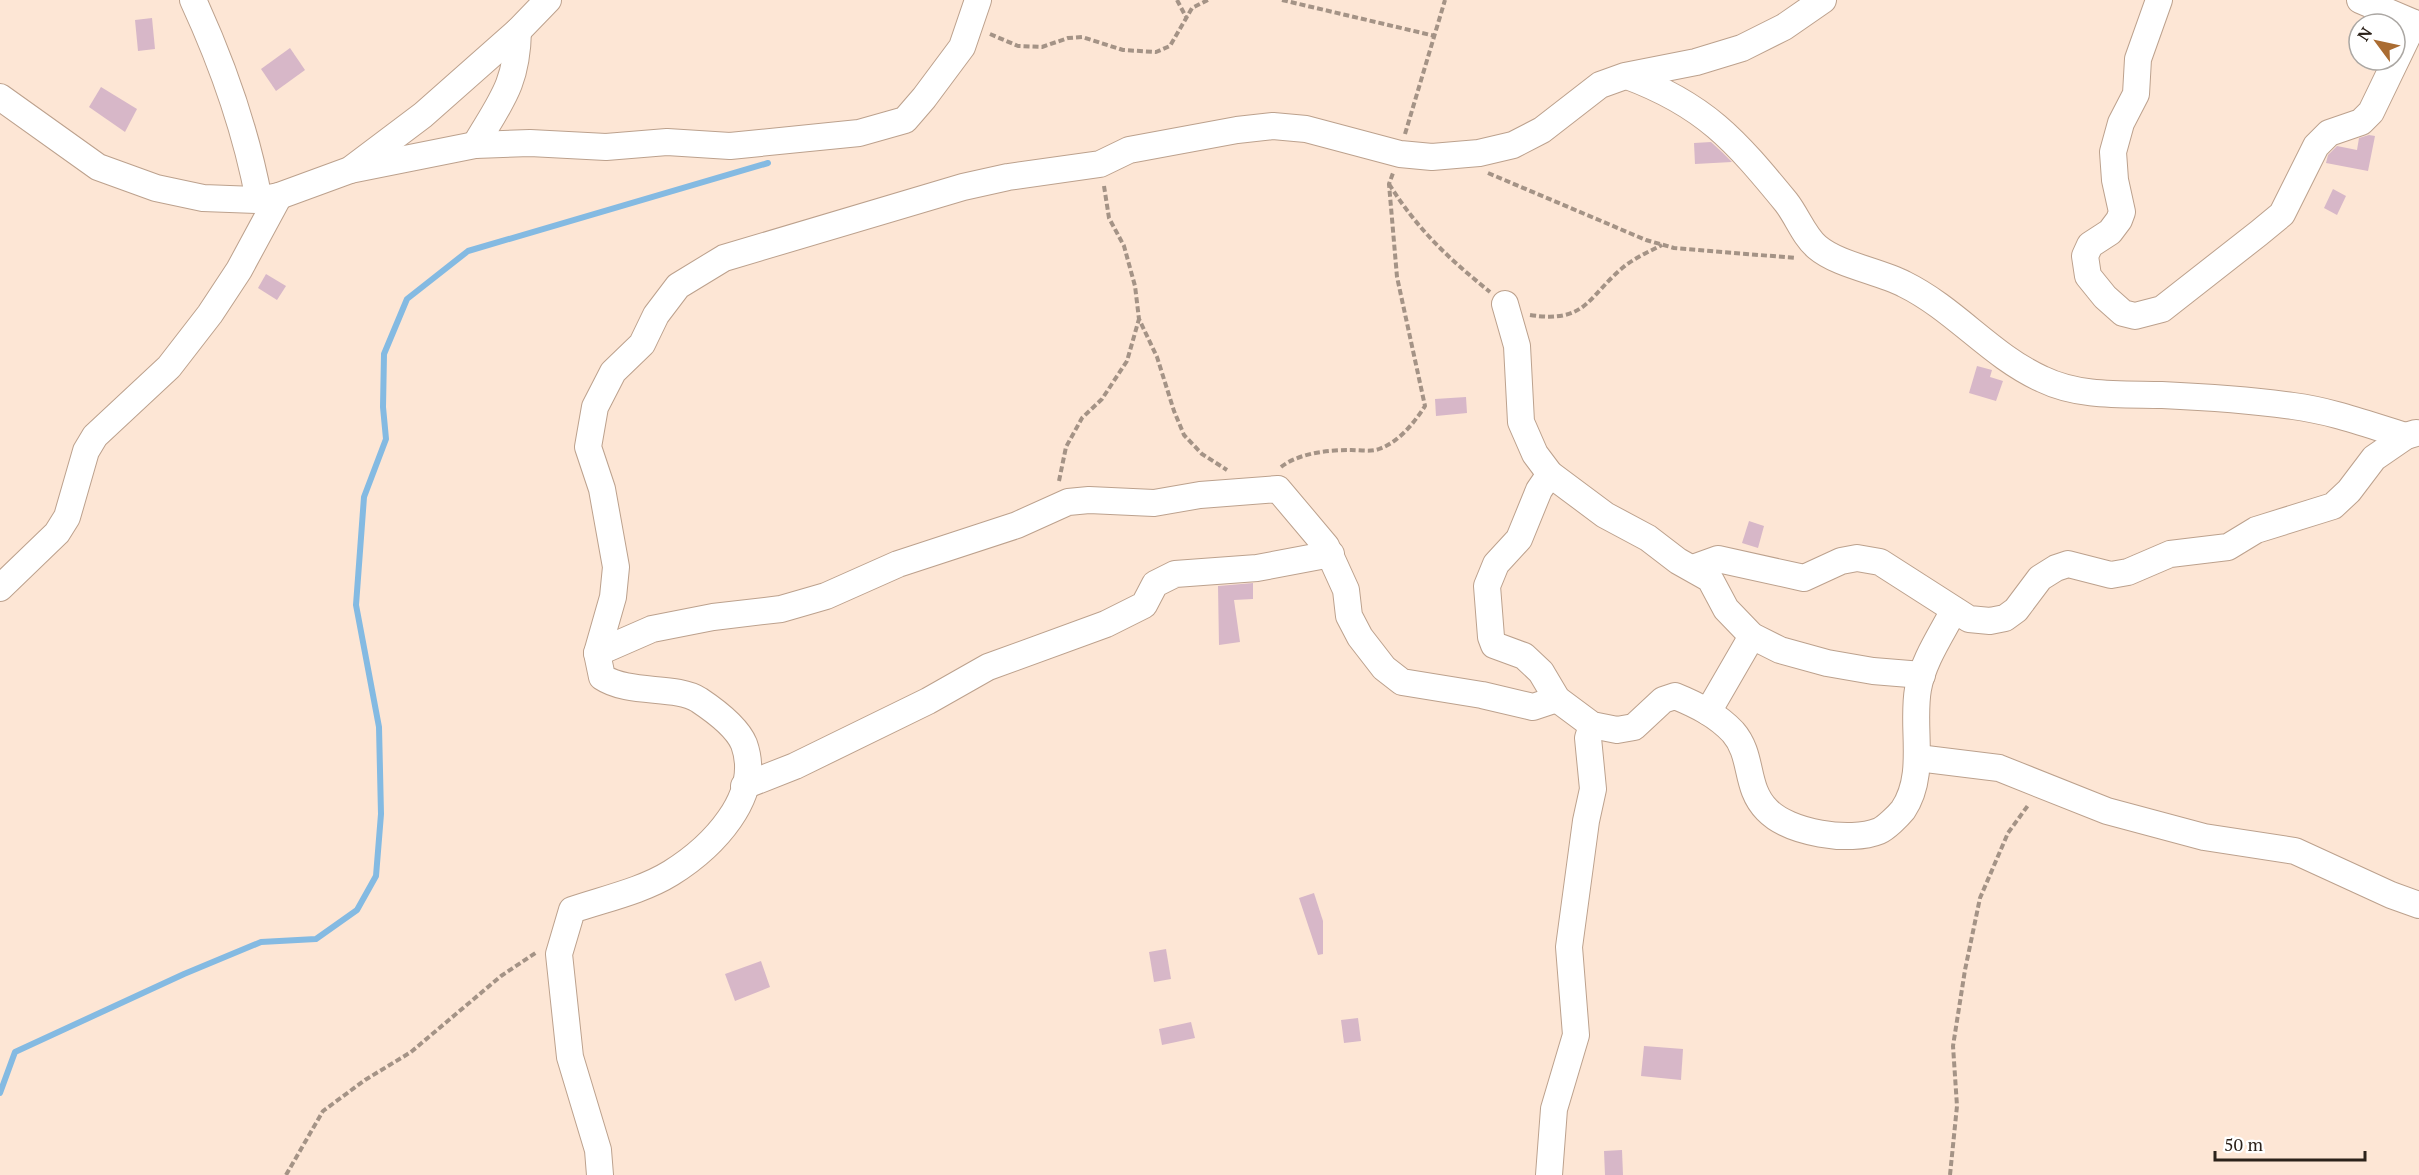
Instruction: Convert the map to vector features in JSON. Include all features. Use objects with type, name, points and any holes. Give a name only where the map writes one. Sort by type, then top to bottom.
[{"type":"street","points":[[0,588],[57,533],[67,517],[87,451],[95,436],[169,367],[210,314],[239,270],[269,198],[233,97],[193,0]]},
{"type":"street","points":[[350,170],[423,115],[518,31],[548,0]]},
{"type":"street","points":[[600,1175],[598,1150],[570,1057],[559,954],[572,910],[670,874],[717,836],[740,803],[749,768],[744,743],[726,721],[696,699],[615,686],[602,678],[597,653],[613,597],[616,567],[602,489],[588,447],[595,407],[613,372],[642,344],[656,315],[678,286],[724,258],[963,188],[1008,177],[1101,164],[1129,150],[1237,130],[1273,126],[1306,129],[1339,135],[1400,154],[1479,153],[1513,145],[1542,130],[1600,85],[1625,76],[1696,62],[1742,48],[1784,27],[1823,0]]},
{"type":"street","points":[[2159,0],[2138,59],[2136,94],[2115,138],[2113,170],[2121,203],[2119,220],[2110,232],[2090,245],[2085,256],[2088,276],[2096,287],[2114,306],[2136,316],[2162,309],[2282,214],[2316,146],[2329,133],[2361,122],[2371,112],[2417,24],[2360,0]]},
{"type":"street","points":[[0,97],[98,167],[156,188],[203,198],[269,198],[350,170],[475,145],[530,143],[606,147],[667,142],[730,146],[859,134],[905,120],[962,47],[975,11]]},
{"type":"street","points":[[475,145],[505,98],[517,57],[518,31]]},
{"type":"street","points":[[1625,76],[1663,90],[1684,101],[1735,140],[1786,203],[1816,247],[1838,259],[1904,284],[1966,325],[2008,360],[2044,381],[2099,394],[2163,395],[2291,405],[2413,434]]},
{"type":"street","points":[[1505,304],[1517,346],[1521,422],[1535,454],[1550,474],[1605,515],[1648,538],[1678,561],[1710,579],[1726,609],[1752,636],[1780,650],[1827,663],[1873,671],[1922,675]]},
{"type":"street","points":[[1693,568],[1718,560],[1804,578],[1841,561],[1857,558],[1881,562],[1969,619],[1990,621],[2005,618],[2016,610],[2040,578],[2068,564],[2111,575],[2128,572],[2170,554],[2228,547],[2256,530],[2315,514],[2333,506],[2349,491],[2374,458],[2413,434]]},
{"type":"street","points":[[1550,474],[1539,490],[1519,539],[1496,564],[1487,586],[1491,637],[1494,645],[1524,656],[1541,672],[1557,699],[1592,725],[1617,730],[1634,727],[1664,700],[1676,696],[1708,712],[1734,734],[1746,753],[1750,784],[1766,810],[1787,825],[1825,834],[1858,836],[1881,831],[1903,809],[1918,758],[1914,714],[1922,675],[1954,610]]},
{"type":"street","points":[[597,653],[652,629],[713,617],[781,609],[826,596],[898,564],[1052,511],[1068,502],[1089,500],[1154,503],[1200,495],[1278,489],[1331,554],[1346,590],[1349,616],[1360,637],[1384,668],[1402,682],[1482,694],[1533,707],[1557,699]]},
{"type":"street","points":[[744,786],[795,766],[928,701],[988,667],[1106,624],[1144,605],[1155,584],[1174,574],[1257,568],[1331,554]]},
{"type":"street","points":[[1708,712],[1752,636]]},
{"type":"street","points":[[1549,1175],[1554,1109],[1576,1035],[1569,947],[1584,832],[1593,789],[1588,738],[1592,725]]},
{"type":"street","points":[[1918,758],[1999,768],[2107,810],[2204,837],[2295,851],[2391,895],[2419,905]]},
{"type":"path","points":[[1177,0],[1186,17]]},
{"type":"path","points":[[975,11],[997,38],[1018,46],[1042,47],[1068,38],[1082,37],[1105,46],[1139,53],[1156,52],[1170,46],[1192,8],[1208,0]]},
{"type":"path","points":[[1282,0],[1435,36]]},
{"type":"path","points":[[1278,489],[1264,480],[1291,459],[1327,452],[1377,450],[1393,443],[1425,406],[1397,277],[1389,184],[1445,0]]},
{"type":"path","points":[[1449,155],[1674,248],[1838,259]]},
{"type":"path","points":[[1052,511],[1066,447],[1082,418],[1102,399],[1127,361],[1138,320],[1135,286],[1124,246],[1109,218],[1101,164]]},
{"type":"path","points":[[1389,184],[1410,218],[1434,243],[1505,304],[1525,314],[1552,318],[1573,313],[1586,306],[1626,266],[1663,245]]},
{"type":"path","points":[[1138,320],[1157,357],[1184,435],[1202,454],[1231,472]]},
{"type":"path","points":[[1950,1175],[1957,1106],[1953,1046],[1965,970],[1980,898],[2008,833],[2042,785]]},
{"type":"path","points":[[286,1175],[323,1111],[365,1080],[411,1053],[501,976],[564,933]]},
{"type":"building","points":[[152,18],[155,49],[138,51],[135,20]]},
{"type":"building","points":[[290,48],[305,70],[276,91],[261,69]]},
{"type":"building","points":[[101,87],[137,109],[125,132],[89,107]]},
{"type":"building","points":[[2375,136],[2368,171],[2326,163],[2328,155],[2337,146],[2357,150],[2359,138]]},
{"type":"building","points":[[1711,142],[1732,162],[1695,164],[1694,143]]},
{"type":"building","points":[[2333,189],[2346,196],[2337,215],[2324,208]]},
{"type":"building","points":[[266,274],[286,286],[277,300],[258,288]]},
{"type":"building","points":[[1977,366],[1992,370],[1990,377],[2003,381],[1996,401],[1969,393]]},
{"type":"building","points":[[1466,397],[1467,413],[1436,416],[1435,399]]},
{"type":"building","points":[[1749,521],[1764,526],[1758,548],[1742,543]]},
{"type":"building","points":[[1253,583],[1253,599],[1234,600],[1240,642],[1219,645],[1218,586]]},
{"type":"building","points":[[1314,893],[1323,921],[1323,954],[1318,955],[1299,898]]},
{"type":"building","points":[[1166,949],[1171,979],[1154,982],[1149,952]]},
{"type":"building","points":[[761,961],[770,987],[735,1001],[725,974]]},
{"type":"building","points":[[1358,1018],[1361,1041],[1344,1043],[1341,1020]]},
{"type":"building","points":[[1191,1022],[1195,1038],[1162,1045],[1159,1029]]},
{"type":"building","points":[[1644,1046],[1683,1049],[1681,1080],[1641,1076]]},
{"type":"building","points":[[1622,1150],[1623,1175],[1605,1175],[1604,1151]]},
{"type":"waterway","points":[[0,1093],[15,1052],[184,974],[261,942],[316,939],[357,910],[376,876],[381,814],[379,727],[356,605],[364,497],[386,439],[383,407],[384,354],[407,299],[468,251],[768,163]]}]
